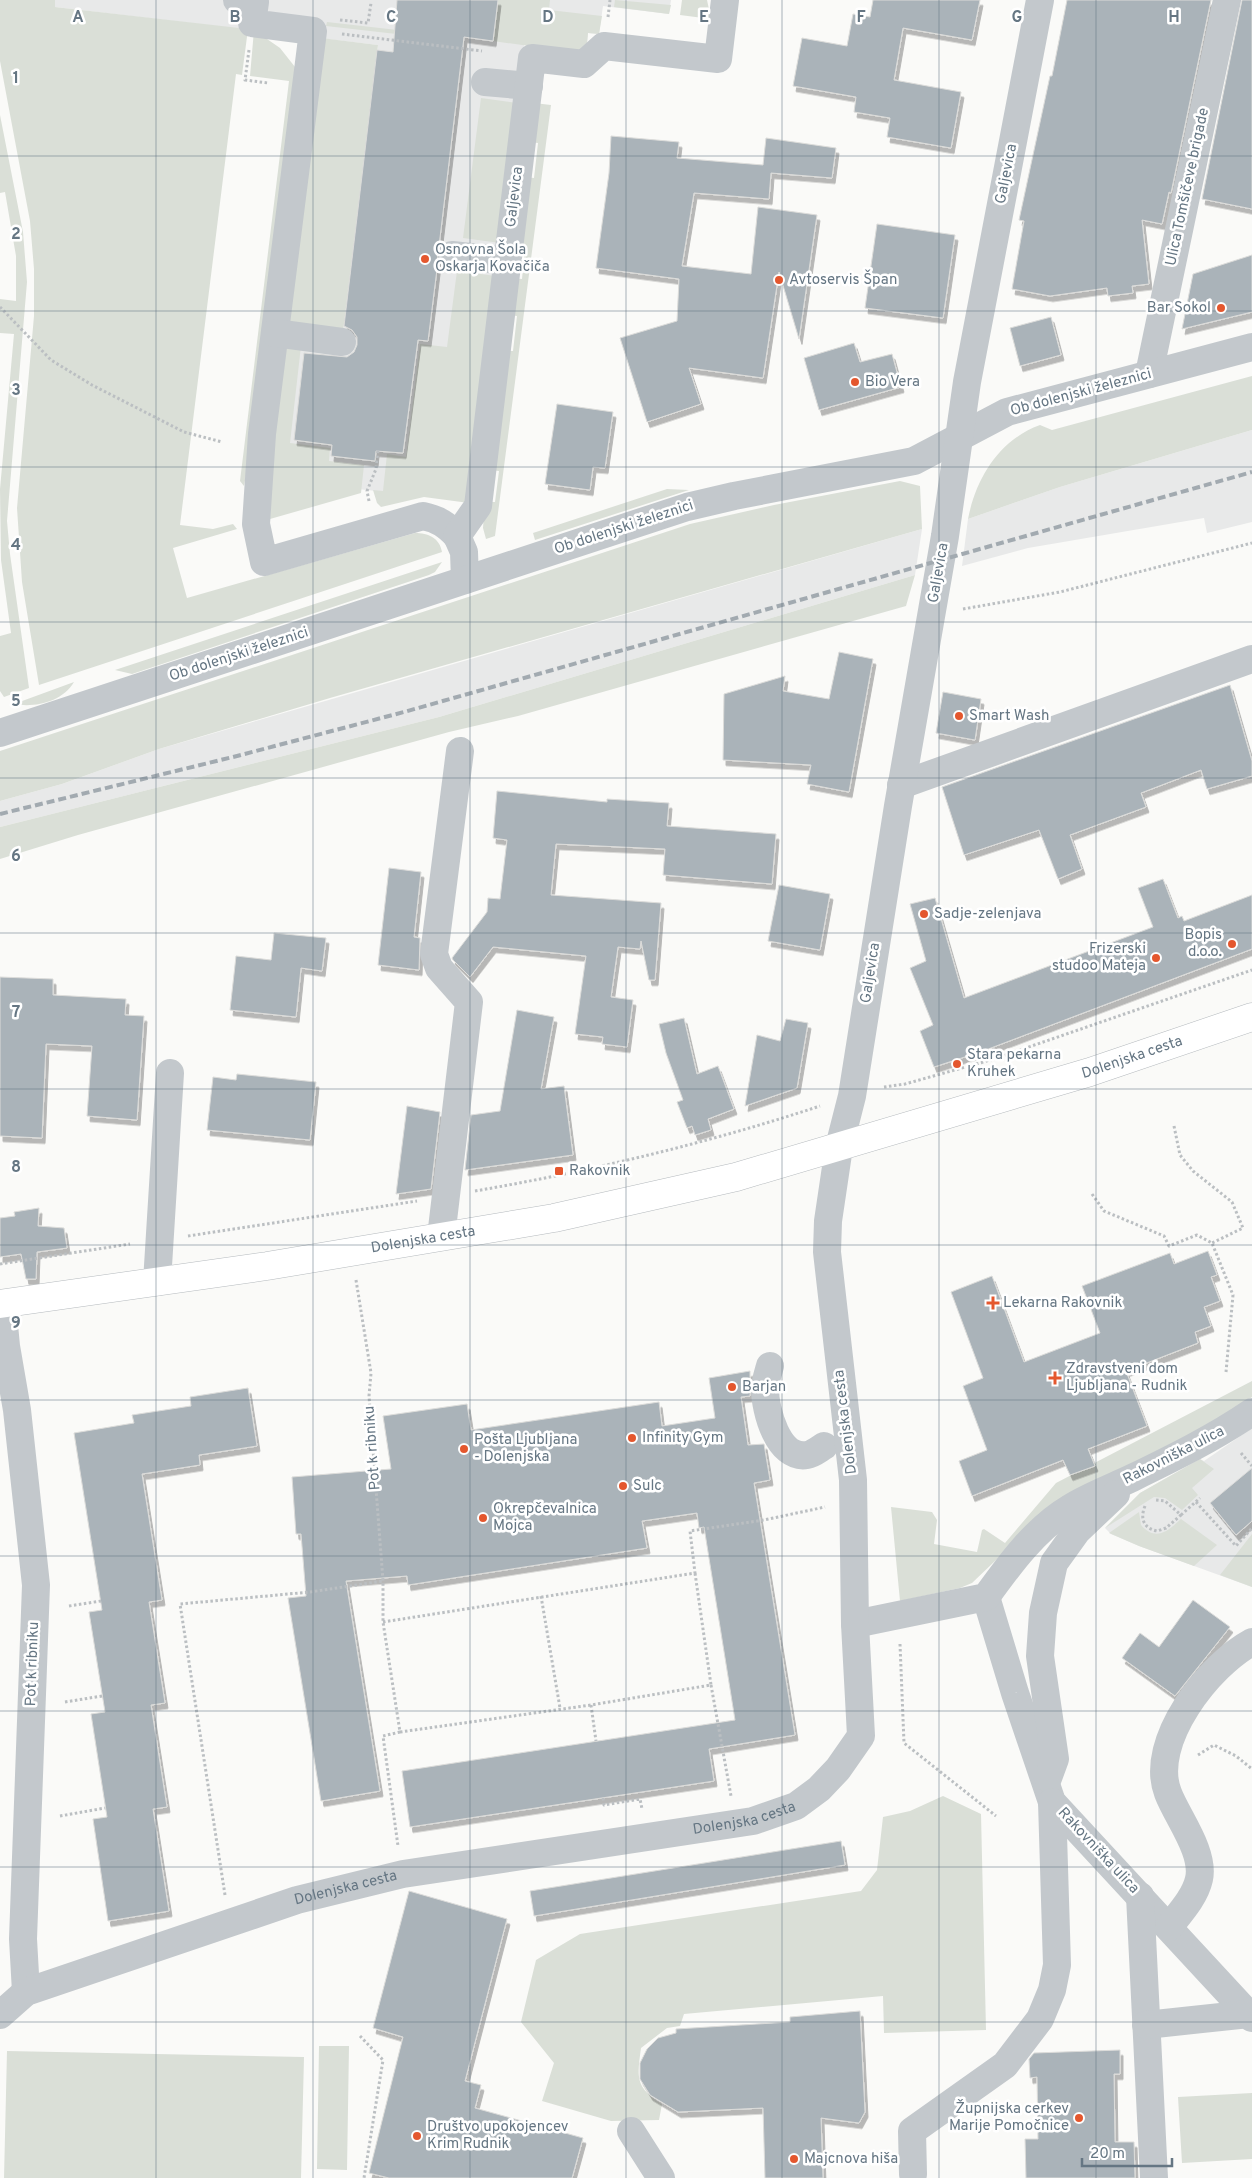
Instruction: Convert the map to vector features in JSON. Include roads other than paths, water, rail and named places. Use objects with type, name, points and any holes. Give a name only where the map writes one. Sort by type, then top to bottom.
[{"type":"main road","name":"Dolenjska cesta","points":[[1,1304],[352,1252],[554,1218],[736,1177],[1090,1072],[1252,1017]]},
{"type":"street","points":[[237,0],[254,2],[252,23],[313,31],[262,434],[256,524],[264,562],[423,516],[435,518],[457,536],[464,552],[465,580]]},
{"type":"street","name":"Galjevica","points":[[457,536],[478,506],[532,58],[584,64],[604,46],[718,59],[725,0]]},
{"type":"street","name":"Galjevica","points":[[840,1147],[852,1096],[931,615],[967,382],[1040,0]]},
{"type":"street","name":"Ulica Tomšičeve brigade","points":[[1149,374],[1226,0]]},
{"type":"street","points":[[485,82],[529,86]]},
{"type":"street","points":[[452,255],[508,261]]},
{"type":"street","points":[[275,333],[342,342]]},
{"type":"street","name":"Ob dolenjski železnici","points":[[0,734],[687,507],[914,461],[1007,412],[1252,347]]},
{"type":"street","points":[[902,785],[1252,659]]},
{"type":"street","points":[[441,1237],[469,1002],[439,968],[434,954],[460,751]]},
{"type":"street","points":[[157,1282],[170,1073]]},
{"type":"street","name":"Dolenjska cesta","points":[[26,1992],[297,1900],[403,1874],[753,1821],[796,1806],[819,1789],[838,1769],[861,1736],[855,1624],[853,1480],[828,1252],[828,1221],[840,1147]]},
{"type":"street","name":"Pot k ribniku","points":[[1,1304],[18,1419],[36,1585],[23,1938],[26,1992]]},
{"type":"street","name":"Rakovniška ulica","points":[[1250,2016],[1049,1793],[1015,1692],[986,1596],[1041,1531],[1069,1508],[1133,1478],[1222,1432],[1252,1412]]},
{"type":"street","points":[[913,2174],[912,2131],[1005,2064],[1040,2019],[1052,1990],[1057,1965],[1057,1932],[1049,1793],[1054,1759],[1040,1656],[1042,1613],[1054,1563],[1077,1531],[1133,1478]]},
{"type":"street","points":[[855,1624],[986,1596]]},
{"type":"street","points":[[1169,1927],[1185,1907],[1200,1878],[1194,1846],[1167,1792],[1165,1761],[1169,1740],[1194,1697],[1227,1660],[1252,1642]]},
{"type":"street","points":[[1140,1896],[1154,2178]]},
{"type":"street","points":[[0,2015],[26,1992]]},
{"type":"street","name":"Rakovniška ulica","points":[[1146,2025],[1250,2016]]},
{"type":"street","points":[[631,2131],[661,2178]]},
{"type":"railway","points":[[0,814],[237,756],[404,712],[1252,472]]},
{"type":"place","name":"Osnovna Šola Oskarja Kovačiča","points":[[425,259]]},
{"type":"place","name":"Avtoservis Špan","points":[[779,280]]},
{"type":"place","name":"Bar Sokol","points":[[1221,308]]},
{"type":"place","name":"Bio Vera","points":[[855,382]]},
{"type":"place","name":"Smart Wash","points":[[959,716]]},
{"type":"place","name":"Sadje-zelenjava","points":[[924,914]]},
{"type":"place","name":"Bopis d.o.o.","points":[[1232,944]]},
{"type":"place","name":"Frizerski studoo Mateja","points":[[1156,958]]},
{"type":"place","name":"Stara pekarna Kruhek","points":[[957,1064]]},
{"type":"place","name":"Rakovnik","points":[[559,1171]]},
{"type":"place","name":"Lekarna Rakovnik","points":[[993,1303]]},
{"type":"place","name":"Zdravstveni dom Ljubljana - Rudnik","points":[[1055,1378]]},
{"type":"place","name":"Barjan","points":[[732,1387]]},
{"type":"place","name":"Infinity Gym","points":[[632,1438]]},
{"type":"place","name":"Pošta Ljubljana - Dolenjska","points":[[464,1449]]},
{"type":"place","name":"Sulc","points":[[623,1486]]},
{"type":"place","name":"Okrepčevalnica Mojca","points":[[483,1518]]},
{"type":"place","name":"Župnijska cerkev Marije Pomočnice","points":[[1079,2118]]},
{"type":"place","name":"Društvo upokojencev Krim Rudnik","points":[[417,2136]]},
{"type":"place","name":"Majcnova hiša","points":[[794,2159]]}]
